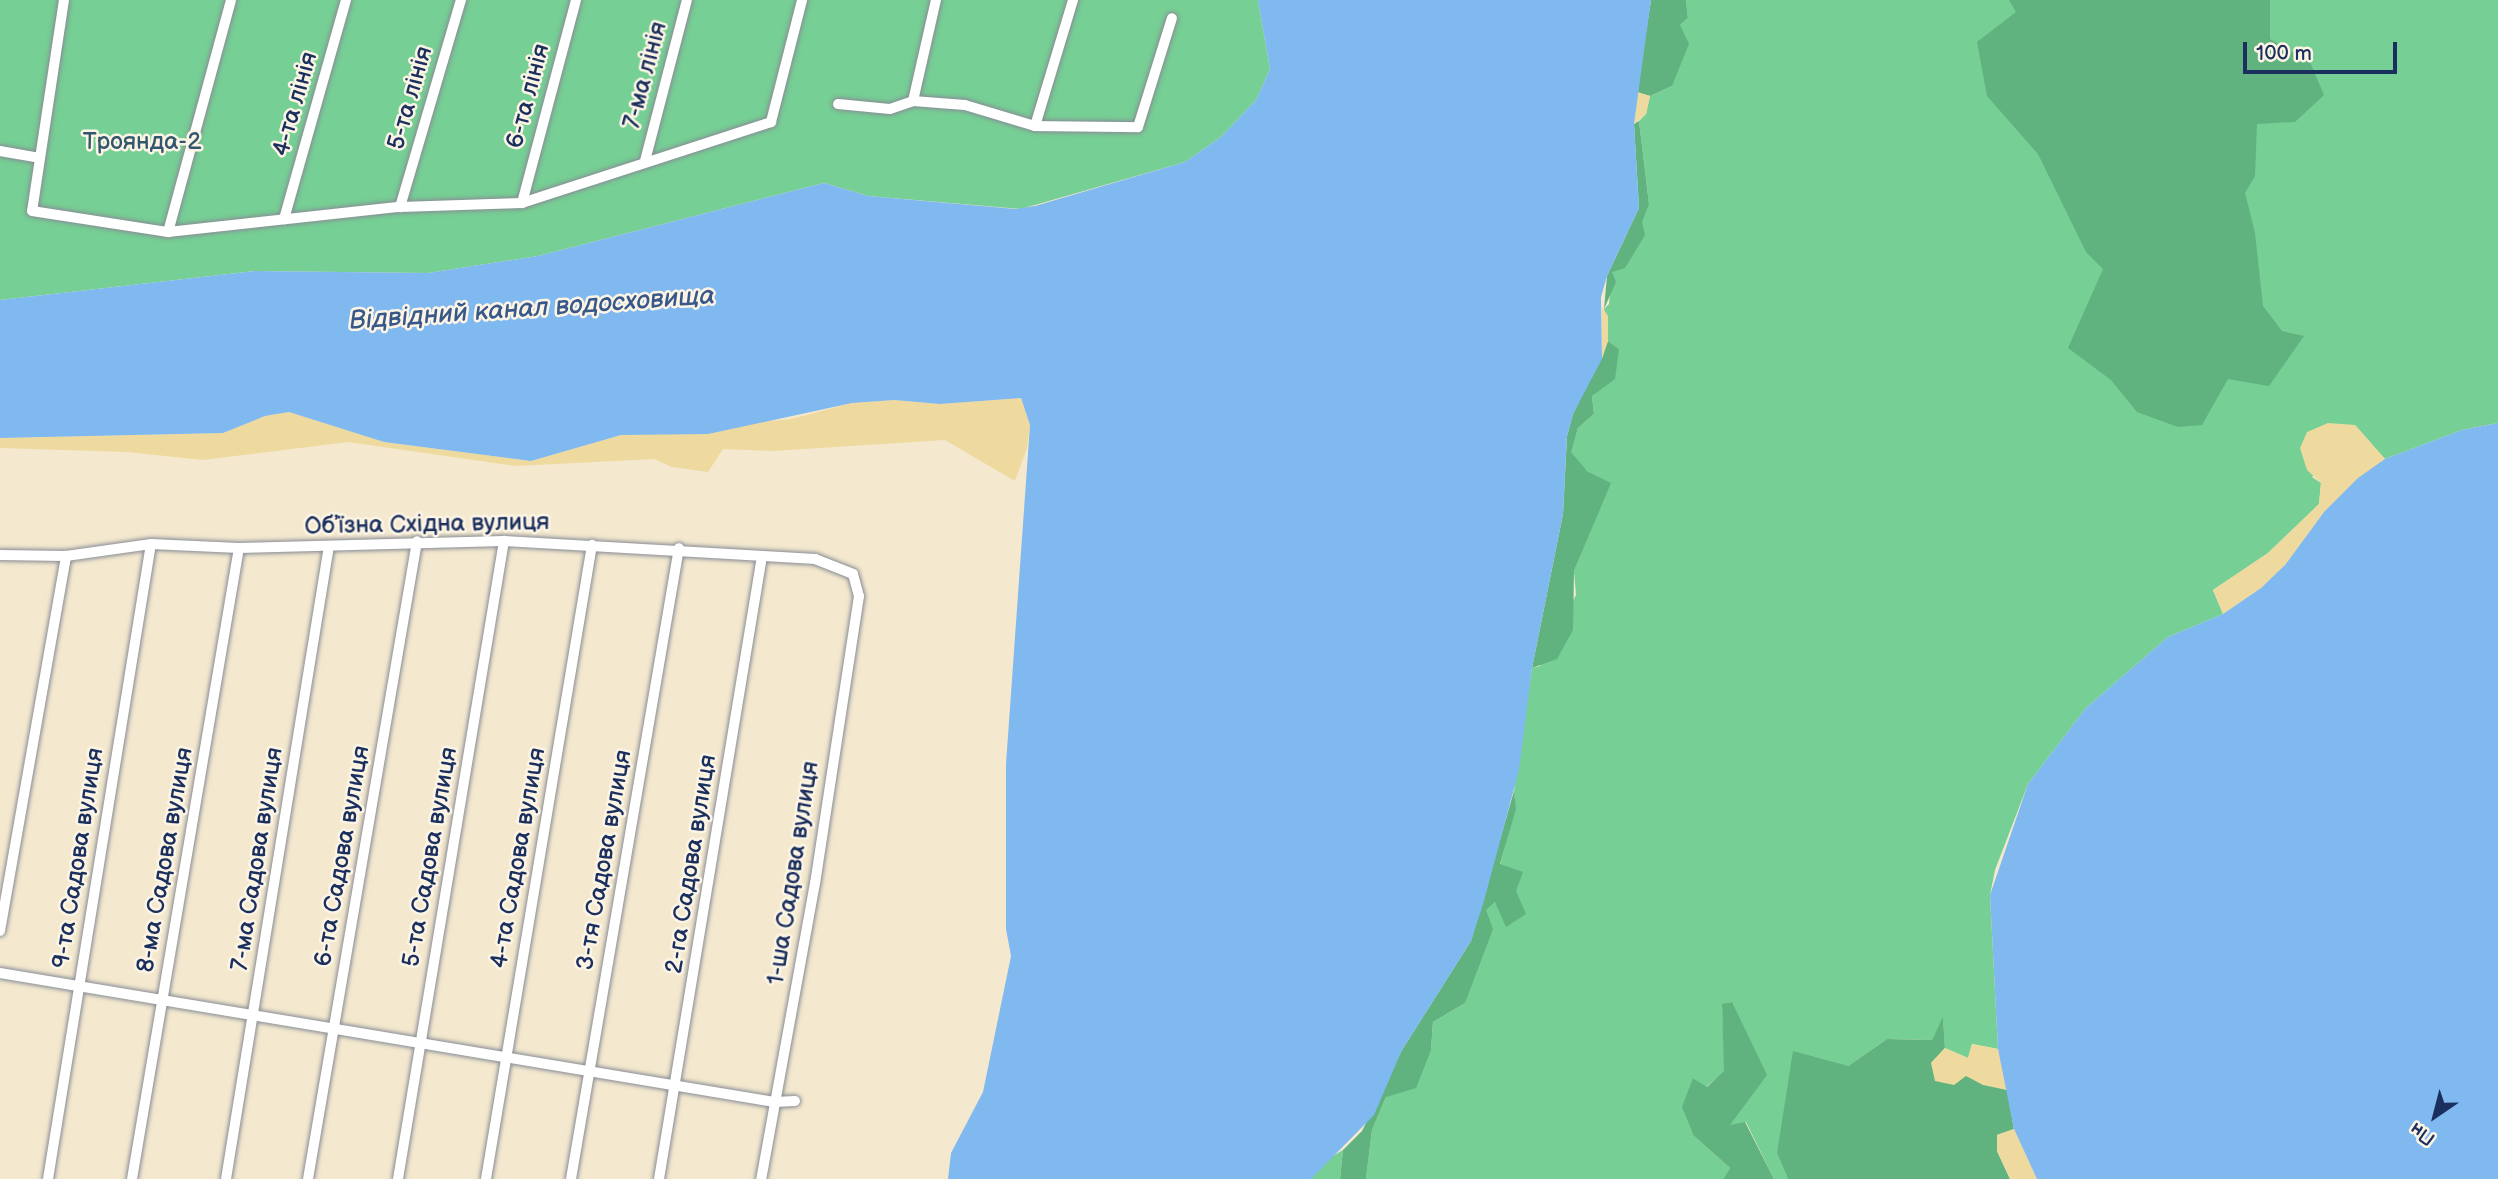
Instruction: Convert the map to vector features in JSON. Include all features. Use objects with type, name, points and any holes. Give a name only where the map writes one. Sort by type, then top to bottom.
[{"type":"street","points":[[64,0],[32,211],[168,232],[400,207],[522,203],[771,121],[802,0]]},
{"type":"street","points":[[168,232],[231,0]]},
{"type":"street","name":"4-та лінія","points":[[284,219],[346,0]]},
{"type":"street","name":"5-та лінія","points":[[400,207],[461,0]]},
{"type":"street","name":"6-та лінія","points":[[522,203],[576,0]]},
{"type":"street","name":"7-ма лінія","points":[[645,161],[687,0]]},
{"type":"street","points":[[913,101],[936,0]]},
{"type":"street","points":[[1035,126],[1073,0]]},
{"type":"street","points":[[838,104],[890,109],[913,101],[965,105],[1035,126],[1138,127],[1172,18]]},
{"type":"street","points":[[0,151],[39,158]]},
{"type":"street","name":"Обʼїзна Східна вулиця","points":[[0,555],[66,556],[151,544],[239,548],[418,541],[504,541],[679,548],[815,559],[853,574]]},
{"type":"street","name":"6-та Садова вулиця","points":[[308,1179],[418,541]]},
{"type":"street","name":"5-та Садова вулиця","points":[[398,1179],[504,541]]},
{"type":"street","name":"9-та Садова вулиця","points":[[48,1179],[151,544]]},
{"type":"street","name":"4-та Садова вулиця","points":[[486,1179],[592,545]]},
{"type":"street","name":"7-ма Садова вулиця","points":[[226,1179],[329,546]]},
{"type":"street","name":"8-ма Садова вулиця","points":[[132,1179],[239,548]]},
{"type":"street","name":"3-тя Садова вулиця","points":[[571,1179],[679,548]]},
{"type":"street","points":[[0,931],[66,556]]},
{"type":"street","name":"2-га Садова вулиця","points":[[659,1179],[762,556]]},
{"type":"street","name":"1-ша Садова вулиця","points":[[761,1179],[815,883],[859,596],[853,574]]},
{"type":"street","points":[[0,973],[334,1030],[421,1040],[774,1102],[795,1101]]},
{"type":"green space","name":"Троянда-2","points":[[0,0],[1258,0],[1270,69],[1256,100],[1221,137],[1185,162],[1021,209],[868,196],[824,183],[538,256],[428,273],[255,271],[0,300]]},
{"type":"green space","points":[[1651,0],[1686,0],[1688,18],[1680,25],[1689,44],[1672,86],[1650,96],[1637,92]]},
{"type":"green space","points":[[1686,0],[2498,0],[2498,423],[2462,430],[2385,459],[2355,425],[2312,477],[2321,483],[2319,504],[2268,553],[2213,590],[2223,614],[2168,637],[2086,708],[2028,784],[1995,870],[1990,895],[1998,1049],[1972,1044],[1968,1058],[1945,1048],[1943,1019],[1932,1040],[1887,1039],[1848,1066],[1777,1152],[1788,1179],[1774,1179],[1746,1122],[1729,1126],[1731,1002],[1722,1005],[1725,1071],[1706,1087],[1693,1078],[1694,1136],[1730,1168],[1723,1179],[1366,1179],[1372,1130],[1386,1097],[1431,1050],[1433,1022],[1465,1003],[1485,910],[1495,902],[1500,865],[1515,809],[1514,791],[1532,668],[1540,666],[1576,595],[1574,571],[1610,483],[1587,471],[1570,453],[1578,428],[1594,414],[1592,396],[1619,349],[1608,341],[1604,309],[1609,304],[1612,272],[1649,204],[1639,121],[1646,114],[1650,96],[1672,86],[1680,25],[1688,18]]},
{"type":"green space","points":[[2009,0],[2270,0],[2270,39],[2310,62],[2324,95],[2295,122],[2257,124],[2255,176],[2245,193],[2255,233],[2263,306],[2282,331],[2304,336],[2269,386],[2228,379],[2202,425],[2178,427],[2137,412],[2111,380],[2068,348],[2103,269],[2086,252],[2038,154],[1987,96],[1977,42],[2016,12]]},
{"type":"green space","points":[[1639,121],[1649,204],[1642,222],[1645,235],[1625,268],[1612,272],[1616,282],[1604,309],[1607,276],[1639,208],[1634,124]]},
{"type":"green space","points":[[1608,341],[1619,349],[1615,379],[1592,396],[1594,414],[1578,428],[1571,452],[1587,471],[1611,483],[1574,571],[1573,630],[1557,659],[1532,668],[1563,514],[1567,436],[1573,414]]},
{"type":"green space","points":[[1514,791],[1516,809],[1500,864],[1523,872],[1516,891],[1526,914],[1506,927],[1495,902],[1486,910],[1493,929],[1465,1003],[1433,1022],[1431,1050],[1416,1088],[1386,1097],[1372,1130],[1366,1179],[1340,1179],[1343,1150],[1362,1131],[1402,1050],[1471,941]]},
{"type":"green space","points":[[1732,1002],[1767,1075],[1730,1125],[1745,1122],[1774,1179],[1723,1179],[1730,1168],[1694,1136],[1682,1107],[1693,1078],[1707,1087],[1724,1071],[1722,1004]]},
{"type":"green space","points":[[1943,1017],[1945,1048],[1931,1063],[2007,1090],[2014,1129],[1997,1135],[1997,1151],[2010,1179],[1788,1179],[1777,1153],[1793,1051],[1848,1066],[1887,1039],[1932,1040]]},
{"type":"green space","points":[[1343,1150],[1340,1179],[1311,1179],[1326,1160]]},
{"type":"sand","points":[[1637,92],[1650,96],[1646,114],[1634,124]]},
{"type":"sand","points":[[1602,307],[1608,316],[1608,341],[1602,359]]},
{"type":"sand","points":[[1021,398],[1030,425],[1027,448],[1015,481],[945,440],[773,451],[723,449],[708,472],[672,467],[654,459],[516,466],[348,442],[203,460],[127,452],[0,448],[0,438],[223,433],[265,416],[289,412],[384,442],[531,461],[621,435],[791,419],[852,403],[894,400],[940,404]]},
{"type":"sand","points":[[2328,423],[2355,425],[2385,459],[2324,512],[2285,565],[2261,588],[2223,614],[2213,590],[2268,553],[2319,504],[2321,483],[2307,470],[2300,448],[2307,432]]},
{"type":"sand","points":[[1972,1044],[1998,1049],[2007,1090],[1983,1085],[1966,1076],[1954,1085],[1935,1081],[1931,1063],[1945,1048],[1968,1058]]},
{"type":"sand","points":[[2014,1129],[2037,1179],[2010,1179],[1997,1151],[1997,1135]]},
{"type":"water","name":"Відвідний канал водосховища","points":[[1258,0],[1651,0],[1634,124],[1639,208],[1607,276],[1601,297],[1602,359],[1573,414],[1567,436],[1563,514],[1532,668],[1519,770],[1484,901],[1471,941],[1402,1050],[1374,1115],[1311,1179],[948,1179],[951,1153],[983,1092],[1011,956],[1006,929],[1006,764],[1030,425],[1021,398],[940,404],[894,400],[852,403],[708,434],[621,435],[531,461],[384,442],[289,412],[265,416],[223,433],[0,438],[0,300],[255,271],[428,273],[538,256],[824,183],[868,196],[1016,209],[1035,206],[1185,162],[1221,137],[1256,100],[1270,69]]},
{"type":"water","points":[[2498,423],[2498,1179],[2037,1179],[2014,1129],[1998,1049],[1990,895],[2028,784],[2086,708],[2168,637],[2223,614],[2261,588],[2285,565],[2324,512],[2358,478],[2385,459],[2462,430]]}]
